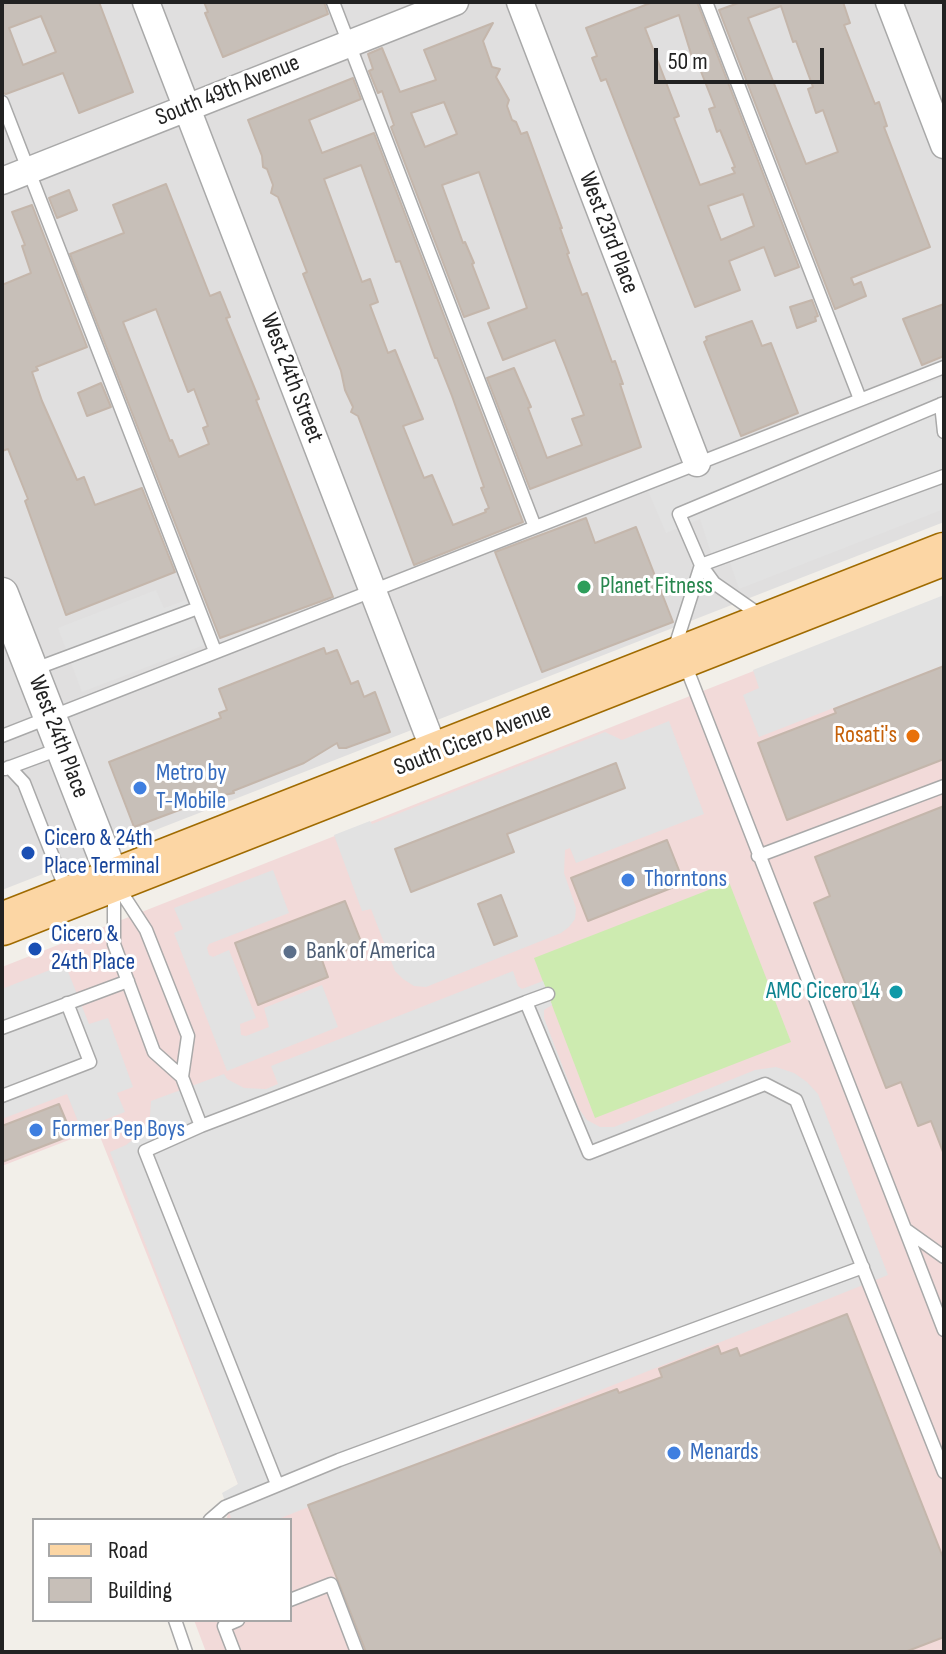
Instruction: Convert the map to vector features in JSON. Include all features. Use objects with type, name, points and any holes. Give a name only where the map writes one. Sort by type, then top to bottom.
[{"type":"main road","name":"South Cicero Avenue","points":[[2,924],[944,554]]},
{"type":"street","name":"West 24th Street","points":[[146,2],[436,755]]},
{"type":"street","name":"South 49th Avenue","points":[[2,181],[455,2]]},
{"type":"street","name":"West 23rd Place","points":[[520,2],[697,463]]},
{"type":"street","points":[[889,2],[944,145]]},
{"type":"street","name":"West 24th Place","points":[[2,594],[114,881]]},
{"type":"lane","points":[[333,2],[535,527]]},
{"type":"lane","points":[[706,2],[860,399]]},
{"type":"lane","points":[[2,102],[215,651]]},
{"type":"lane","points":[[2,736],[944,367]]},
{"type":"lane","points":[[771,623],[714,583],[701,565],[679,514],[943,404],[944,432]]},
{"type":"lane","points":[[701,565],[944,476]]},
{"type":"lane","points":[[701,565],[676,660],[758,856],[944,1330]]},
{"type":"lane","points":[[32,670],[198,608]]},
{"type":"lane","points":[[6,769],[62,748]]},
{"type":"lane","points":[[6,769],[24,783],[69,898]]},
{"type":"lane","points":[[758,856],[944,786]]},
{"type":"lane","points":[[114,881],[114,944],[154,1052],[182,1077],[201,1126]]},
{"type":"lane","points":[[114,881],[146,930],[188,1036],[182,1077]]},
{"type":"lane","points":[[2,1028],[128,981]]},
{"type":"lane","points":[[277,1484],[145,1151],[201,1126],[548,994]]},
{"type":"lane","points":[[526,1002],[589,1153],[765,1084],[796,1100],[944,1472]]},
{"type":"lane","points":[[2,1096],[90,1062],[67,1003]]},
{"type":"lane","points":[[905,1229],[944,1257]]},
{"type":"lane","points":[[212,1518],[225,1507],[277,1484],[863,1267]]},
{"type":"lane","points":[[292,1599],[331,1584],[357,1652]]},
{"type":"lane","points":[[176,1622],[186,1652]]},
{"type":"lane","points":[[233,1622],[224,1626],[234,1652]]},
{"type":"shaded area","points":[[2,2],[944,2],[944,522],[2,890]]},
{"type":"shaded area","points":[[944,377],[944,509],[739,589],[725,548],[711,553],[700,519],[666,533],[648,491]]},
{"type":"shaded area","points":[[156,590],[164,608],[186,600],[204,645],[82,692],[58,628]]},
{"type":"shaded area","points":[[944,595],[944,665],[759,737],[743,695],[759,688],[753,670]]},
{"type":"shaded area","points":[[944,596],[944,1652],[206,1652],[195,1622],[292,1622],[292,1518],[227,1518],[238,1484],[97,1129],[2,1166],[2,967]]},
{"type":"shaded area","points":[[669,721],[704,814],[576,863],[570,848],[565,850],[564,873],[576,908],[575,919],[561,933],[426,987],[414,986],[395,971],[371,909],[362,911],[334,835],[370,821],[372,824],[605,732],[622,740]]},
{"type":"shaded area","points":[[273,870],[289,913],[209,944],[207,948],[213,957],[229,950],[256,1018],[240,1024],[241,1035],[269,1027],[264,1008],[322,985],[338,1027],[227,1071],[174,933],[183,929],[174,908]]},
{"type":"shaded area","points":[[65,964],[89,1024],[108,1018],[133,1087],[117,1093],[125,1112],[81,1129],[67,1094],[2,1119],[2,989]]},
{"type":"shaded area","points":[[513,971],[522,989],[543,981],[552,1005],[544,1010],[544,1018],[579,1109],[587,1120],[600,1127],[614,1127],[755,1070],[776,1067],[794,1073],[807,1082],[818,1094],[888,1275],[281,1518],[231,1518],[222,1493],[238,1484],[110,1152],[140,1134],[150,1116],[151,1101],[224,1074],[244,1088],[266,1089],[278,1084],[271,1066]]},
{"type":"green space","points":[[729,882],[791,1042],[595,1118],[534,958]]},
{"type":"building","points":[[2,2],[99,2],[133,92],[79,113],[63,73],[2,93]],"holes":[[[41,16],[56,52],[23,65],[9,28]]]},
{"type":"building","points":[[204,2],[324,2],[328,14],[223,57],[205,13],[208,12]]},
{"type":"building","points":[[653,2],[697,2],[799,267],[775,276],[764,247],[729,261],[740,290],[695,307],[606,79],[601,81],[592,58],[597,56],[586,28]],"holes":[[[679,15],[696,70],[700,69],[715,107],[709,109],[717,132],[720,130],[735,167],[732,168],[735,173],[700,185],[674,118],[679,116],[645,28]],[[743,194],[754,226],[721,240],[708,206]]]},
{"type":"building","points":[[741,2],[843,2],[850,23],[844,25],[875,104],[879,102],[887,126],[884,127],[930,247],[851,278],[854,285],[861,282],[866,296],[835,309],[719,10]],"holes":[[[781,6],[793,42],[796,41],[813,87],[808,89],[816,113],[823,110],[838,152],[806,164],[748,18]]]},
{"type":"building","points":[[493,23],[483,41],[492,67],[500,69],[496,77],[509,100],[507,106],[512,120],[521,134],[527,132],[562,228],[567,254],[582,295],[587,293],[612,362],[615,361],[641,447],[530,489],[487,378],[514,368],[531,407],[528,408],[547,458],[582,445],[572,419],[584,415],[555,340],[503,360],[488,323],[527,308],[479,172],[442,185],[489,308],[464,317],[391,127],[394,125],[382,91],[378,93],[369,71],[373,69],[368,54],[382,48],[400,92],[436,80],[424,50]],"holes":[[[444,102],[457,134],[425,147],[411,113]]]},
{"type":"building","points":[[353,78],[361,99],[309,120],[322,153],[374,133],[523,522],[414,565],[358,416],[351,412],[353,407],[341,371],[303,274],[307,272],[278,197],[271,193],[273,185],[267,169],[263,167],[248,120]],"holes":[[[361,165],[396,262],[400,261],[452,396],[489,508],[453,525],[432,475],[424,478],[403,426],[423,419],[395,350],[388,353],[370,305],[378,302],[370,279],[362,282],[324,179]]]},
{"type":"building","points":[[166,184],[210,296],[220,292],[230,317],[226,318],[259,399],[256,400],[333,597],[220,638],[70,254],[124,233],[113,205]],"holes":[[[156,309],[188,392],[194,389],[208,426],[203,428],[209,444],[179,457],[123,322]]]},
{"type":"building","points":[[69,190],[77,210],[57,218],[49,198]]},
{"type":"building","points":[[32,205],[87,347],[36,367],[38,370],[32,372],[42,401],[77,480],[84,477],[95,505],[142,488],[175,572],[66,615],[25,501],[28,499],[8,449],[2,451],[2,285],[31,273],[22,246],[25,245],[12,212]]},
{"type":"building","points":[[812,300],[818,316],[815,317],[816,321],[797,328],[790,307]]},
{"type":"building","points":[[944,304],[944,356],[922,365],[903,319]]},
{"type":"building","points":[[752,321],[762,346],[771,343],[798,413],[741,436],[704,342],[706,337]]},
{"type":"building","points":[[101,383],[111,407],[87,416],[78,393]]},
{"type":"building","name":"Planet Fitness","points":[[586,518],[595,543],[636,527],[673,622],[542,672],[495,552]]},
{"type":"building","points":[[324,648],[326,654],[337,650],[351,684],[358,681],[364,697],[375,692],[390,732],[346,748],[339,748],[337,743],[304,763],[234,793],[214,797],[134,827],[109,762],[221,718],[219,713],[227,710],[219,689]]},
{"type":"building","points":[[944,666],[944,759],[787,820],[758,743]]},
{"type":"building","points":[[616,763],[625,788],[507,834],[514,852],[411,892],[395,849]]},
{"type":"building","name":"AMC Cicero 14","points":[[944,806],[943,1152],[931,1121],[918,1126],[901,1082],[886,1088],[814,903],[830,896],[815,857]]},
{"type":"building","name":"Thorntons","points":[[667,840],[684,883],[588,921],[571,878]]},
{"type":"building","points":[[501,895],[517,936],[494,945],[478,904]]},
{"type":"building","name":"Bank of America","points":[[345,901],[362,944],[322,960],[328,977],[258,1005],[235,943]]},
{"type":"building","name":"Former Pep Boys","points":[[59,1104],[72,1135],[2,1162],[2,1126]]},
{"type":"building","name":"Menards","points":[[847,1314],[944,1560],[944,1637],[905,1652],[366,1652],[308,1505],[617,1389],[619,1393],[662,1377],[659,1369],[718,1346],[721,1354],[737,1348],[740,1356]]},
{"type":"place","name":"Planet Fitness","points":[[584,587]]},
{"type":"place","name":"Rosati's","points":[[913,736]]},
{"type":"place","name":"Metro by T-Mobile","points":[[140,788]]},
{"type":"place","name":"Cicero & 24th Place Terminal","points":[[28,853]]},
{"type":"place","name":"Thorntons","points":[[628,880]]},
{"type":"place","name":"Cicero & 24th Place","points":[[35,949]]},
{"type":"place","name":"Bank of America","points":[[290,952]]},
{"type":"place","name":"AMC Cicero 14","points":[[896,992]]},
{"type":"place","name":"Former Pep Boys","points":[[36,1130]]},
{"type":"place","name":"Menards","points":[[674,1453]]}]
